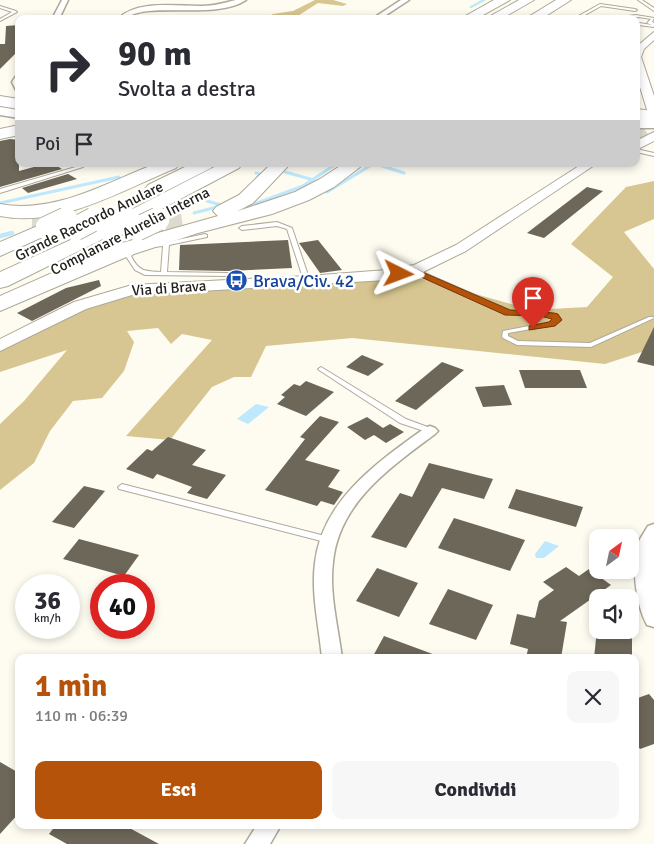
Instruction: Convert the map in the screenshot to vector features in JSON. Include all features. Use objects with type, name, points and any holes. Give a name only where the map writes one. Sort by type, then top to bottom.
[{"type":"highway","points":[[474,15],[504,0]]},
{"type":"highway","points":[[480,15],[510,0]]},
{"type":"highway","points":[[499,15],[528,0]]},
{"type":"highway","points":[[520,15],[548,0]]},
{"type":"highway","points":[[538,15],[566,0]]},
{"type":"highway","points":[[559,15],[575,0]]},
{"type":"highway","points":[[0,103],[15,105]]},
{"type":"highway","points":[[0,111],[15,113]]},
{"type":"highway","points":[[640,116],[654,116]]},
{"type":"highway","points":[[640,123],[654,123]]},
{"type":"highway","points":[[0,134],[15,132]]},
{"type":"highway","points":[[0,210],[17,213],[76,204],[104,194],[163,167]]},
{"type":"highway","points":[[0,220],[39,225],[71,223],[173,167]]},
{"type":"highway","name":"Grande Raccordo Anulare","points":[[0,281],[200,167]]},
{"type":"highway","name":"Grande Raccordo Anulare","points":[[0,264],[71,223],[132,224],[228,167]]},
{"type":"highway","name":"Complanare Aurelia Interna","points":[[0,297],[132,224],[160,218],[254,167]]},
{"type":"highway","points":[[182,220],[207,216],[235,206],[251,196],[277,167]]},
{"type":"highway","points":[[0,304],[124,250],[289,202],[319,188],[350,167]]},
{"type":"highway","points":[[0,250],[39,225]]},
{"type":"street","points":[[57,15],[65,0]]},
{"type":"street","points":[[123,15],[127,9],[141,4],[202,8],[243,0]]},
{"type":"street","points":[[382,15],[406,0]]},
{"type":"street","points":[[640,48],[654,35]]},
{"type":"street","points":[[640,72],[654,116]]},
{"type":"street","points":[[640,144],[654,136]]},
{"type":"street","name":"Via di Brava","points":[[0,346],[61,312],[111,294],[191,280],[307,281],[387,275],[413,270],[426,266],[461,248],[585,167]]},
{"type":"street","points":[[544,193],[565,186],[600,167]]},
{"type":"street","points":[[332,654],[324,583],[324,562],[330,540],[343,508],[356,491],[370,478],[430,431]]},
{"type":"street","points":[[654,530],[646,548],[646,557],[647,603],[654,620]]},
{"type":"street","points":[[257,844],[267,829]]},
{"type":"lane","points":[[640,0],[654,10]]},
{"type":"lane","points":[[581,15],[596,6],[613,6],[635,10],[638,15]]},
{"type":"lane","points":[[0,7],[15,12],[0,20]]},
{"type":"lane","points":[[640,16],[653,19],[649,22],[654,25]]},
{"type":"lane","points":[[640,23],[648,17]]},
{"type":"lane","points":[[640,25],[654,25]]},
{"type":"lane","points":[[0,139],[15,133]]},
{"type":"lane","points":[[640,151],[654,156]]},
{"type":"lane","points":[[0,191],[81,167]]},
{"type":"lane","points":[[242,228],[277,224],[289,228],[307,281]]},
{"type":"lane","points":[[205,236],[134,251],[128,255],[139,272],[164,274],[191,280],[227,274]]},
{"type":"lane","points":[[164,274],[166,244]]},
{"type":"lane","points":[[413,270],[509,312],[540,313],[554,316],[557,320],[552,324],[505,332],[505,337],[518,343],[591,346],[651,318]]},
{"type":"lane","points":[[321,369],[403,421],[430,431]]},
{"type":"lane","points":[[122,487],[330,540]]},
{"type":"shaded area","points":[[315,0],[333,0],[347,4],[343,6],[318,3],[299,15],[271,15],[293,11]]},
{"type":"shaded area","points":[[654,181],[654,219],[624,232],[654,269],[654,348],[605,364],[352,338],[266,346],[251,377],[234,377],[212,387],[170,440],[126,436],[212,340],[182,334],[171,344],[158,328],[127,331],[134,342],[124,371],[102,398],[73,401],[50,431],[34,463],[0,490],[0,424],[24,401],[67,350],[0,372],[0,350],[72,314],[114,298],[167,292],[306,285],[412,276],[532,310],[587,307],[613,277],[571,244],[626,187]]},
{"type":"water","points":[[256,404],[269,407],[248,424],[237,419]]},
{"type":"water","points":[[545,541],[559,546],[544,558],[536,558],[535,554]]},
{"type":"building","points":[[15,25],[15,54],[0,69],[0,44],[5,44],[6,26]]},
{"type":"building","points":[[15,140],[15,167],[19,167],[19,171],[34,167],[59,167],[62,169],[0,187],[0,141]]},
{"type":"building","points":[[68,174],[77,179],[28,193],[22,188]]},
{"type":"building","points":[[587,187],[603,191],[544,238],[527,233]]},
{"type":"building","points":[[288,240],[292,268],[227,271],[179,270],[180,245]]},
{"type":"building","points":[[318,240],[342,270],[320,273],[299,243]]},
{"type":"building","points":[[99,280],[101,286],[32,321],[17,313],[66,288]]},
{"type":"building","points":[[654,327],[654,366],[637,362]]},
{"type":"building","points":[[362,355],[384,364],[368,376],[346,367]]},
{"type":"building","points":[[442,362],[464,370],[416,410],[395,401]]},
{"type":"building","points":[[519,370],[580,370],[587,388],[525,388]]},
{"type":"building","points":[[306,381],[334,392],[306,416],[277,404],[285,397],[281,395],[294,384],[300,386]]},
{"type":"building","points":[[504,385],[512,405],[483,407],[475,387]]},
{"type":"building","points":[[320,416],[339,422],[305,460],[340,470],[328,487],[343,492],[334,505],[321,501],[317,506],[265,490],[305,439],[300,437]]},
{"type":"building","points":[[367,417],[383,428],[390,424],[404,432],[386,443],[374,435],[365,440],[347,427]]},
{"type":"building","points":[[168,437],[206,450],[192,465],[226,475],[207,499],[187,493],[192,487],[157,474],[153,479],[126,469],[147,449],[152,451]]},
{"type":"building","points":[[429,463],[493,479],[484,499],[442,488],[406,548],[371,537],[400,493],[412,497]]},
{"type":"building","points":[[84,486],[105,491],[74,528],[52,522]]},
{"type":"building","points":[[516,489],[583,507],[576,527],[508,508]]},
{"type":"building","points":[[454,518],[525,540],[510,571],[438,548]]},
{"type":"building","points":[[79,539],[139,555],[125,574],[117,574],[63,559]]},
{"type":"building","points":[[566,567],[579,576],[589,569],[589,579],[603,579],[611,585],[605,589],[589,589],[589,601],[560,621],[567,622],[562,654],[527,654],[528,649],[510,644],[517,614],[535,618],[539,601],[554,590],[543,582]]},
{"type":"building","points":[[377,568],[418,583],[399,617],[356,601]]},
{"type":"building","points":[[448,589],[493,605],[476,640],[429,624]]},
{"type":"building","points":[[384,636],[433,654],[374,654]]},
{"type":"building","points":[[596,639],[632,639],[632,654],[594,654]]},
{"type":"building","points":[[649,694],[654,700],[654,744],[640,749],[639,748],[639,698]]},
{"type":"building","points":[[0,762],[15,771],[15,817],[0,834]]},
{"type":"building","points":[[53,829],[131,829],[159,844],[67,844],[49,834]]},
{"type":"waterway","points":[[471,7],[484,0]]},
{"type":"waterway","points":[[313,180],[332,167]]},
{"type":"waterway","points":[[327,192],[368,167]]},
{"type":"waterway","points":[[385,167],[404,173]]},
{"type":"waterway","points":[[285,172],[313,180]]},
{"type":"waterway","points":[[256,173],[260,174],[256,180]]},
{"type":"waterway","points":[[0,203],[119,177]]},
{"type":"waterway","points":[[249,206],[303,186],[313,180]]},
{"type":"waterway","points":[[207,201],[221,205]]},
{"type":"waterway","points":[[194,213],[221,206]]},
{"type":"waterway","points":[[0,236],[12,233]]},
{"type":"tunnel","points":[[640,135],[648,129],[654,117]]},
{"type":"tunnel","points":[[131,224],[163,223],[182,220]]},
{"type":"tunnel","points":[[32,222],[76,223]]},
{"type":"place","name":"Brava/Civ. 42","points":[[237,281]]},
{"type":"route","points":[[399,274],[413,270],[473,298],[509,312],[523,314],[540,313],[554,316],[557,320],[552,324],[533,328]]}]
